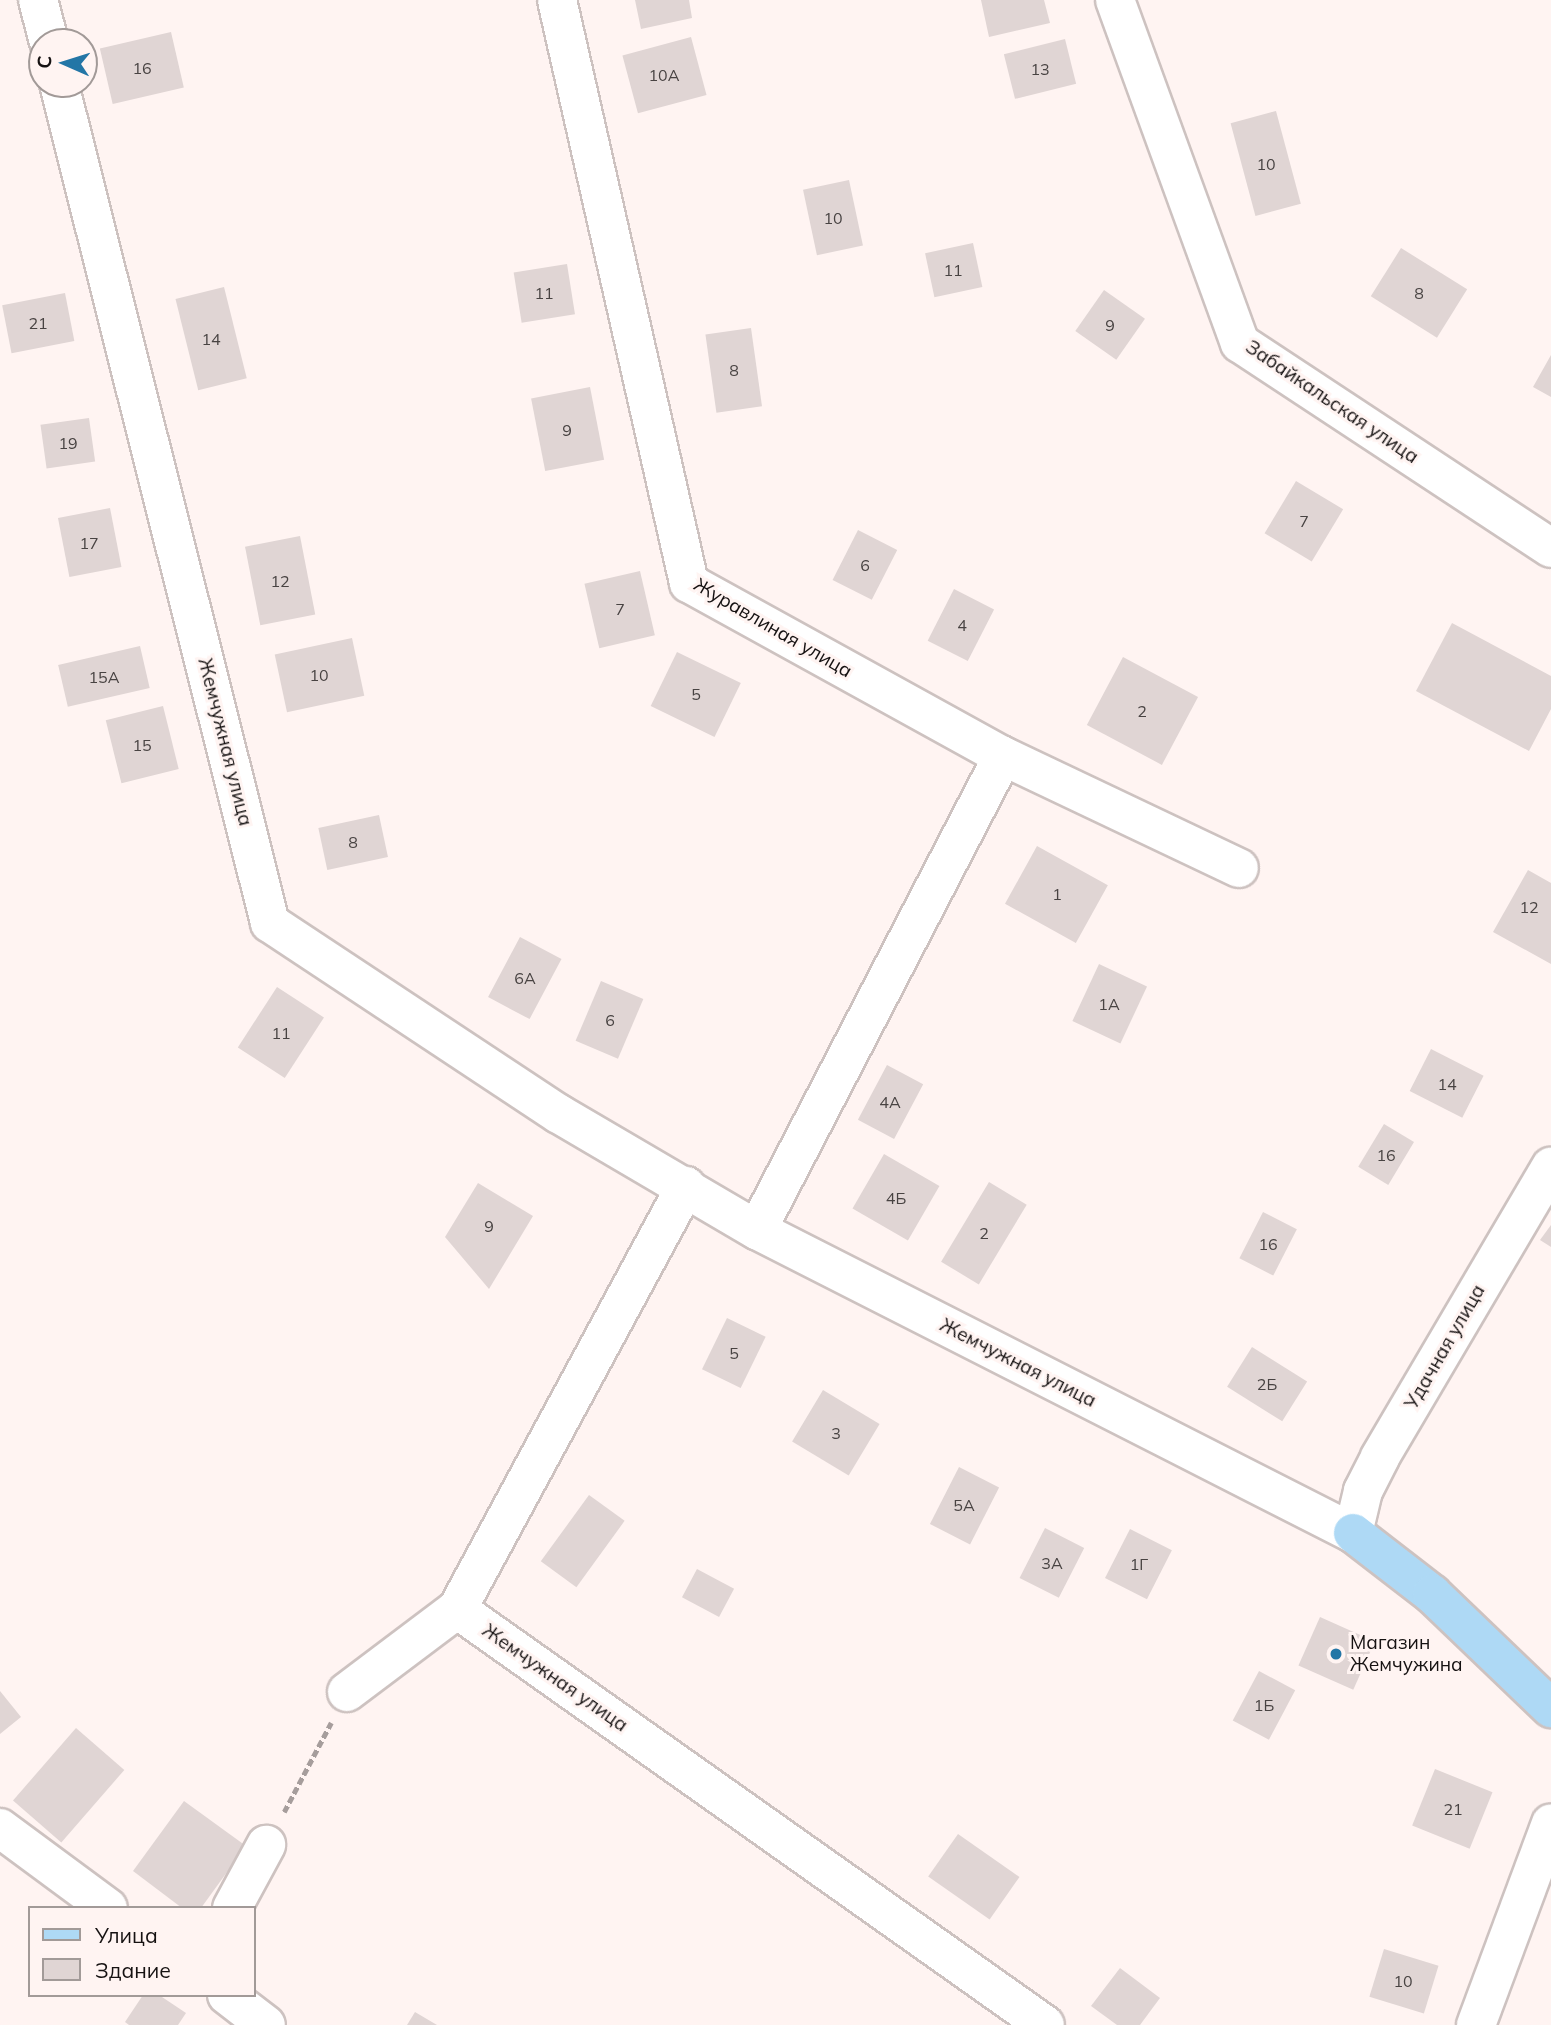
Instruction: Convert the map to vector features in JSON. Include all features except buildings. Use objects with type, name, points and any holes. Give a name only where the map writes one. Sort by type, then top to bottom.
[{"type":"main road","points":[[1353,1534],[1432,1594],[1551,1708]]},
{"type":"street","points":[[38,0],[45,28]]},
{"type":"street","name":"Журавлиная улица","points":[[557,0],[689,583],[1003,756],[1239,868]]},
{"type":"street","name":"Забайкальская улица","points":[[1115,0],[1240,343],[1551,548]]},
{"type":"street","name":"Жемчужная улица","points":[[63,98],[270,923],[559,1114],[757,1230],[1353,1534]]},
{"type":"street","points":[[757,1230],[1003,756]]},
{"type":"street","name":"Удачная улица","points":[[1353,1534],[1363,1491],[1380,1457],[1551,1167]]},
{"type":"street","points":[[347,1692],[457,1609],[686,1186]]},
{"type":"street","name":"Жемчужная улица","points":[[457,1609],[1045,2025]]},
{"type":"street","points":[[1476,2025],[1551,1823]]},
{"type":"street","points":[[0,1828],[105,1906]]},
{"type":"street","points":[[233,1906],[266,1845]]},
{"type":"path","points":[[266,1845],[347,1692]]},
{"type":"place","name":"Магазин Жемчужина","points":[[1336,1654]]}]
